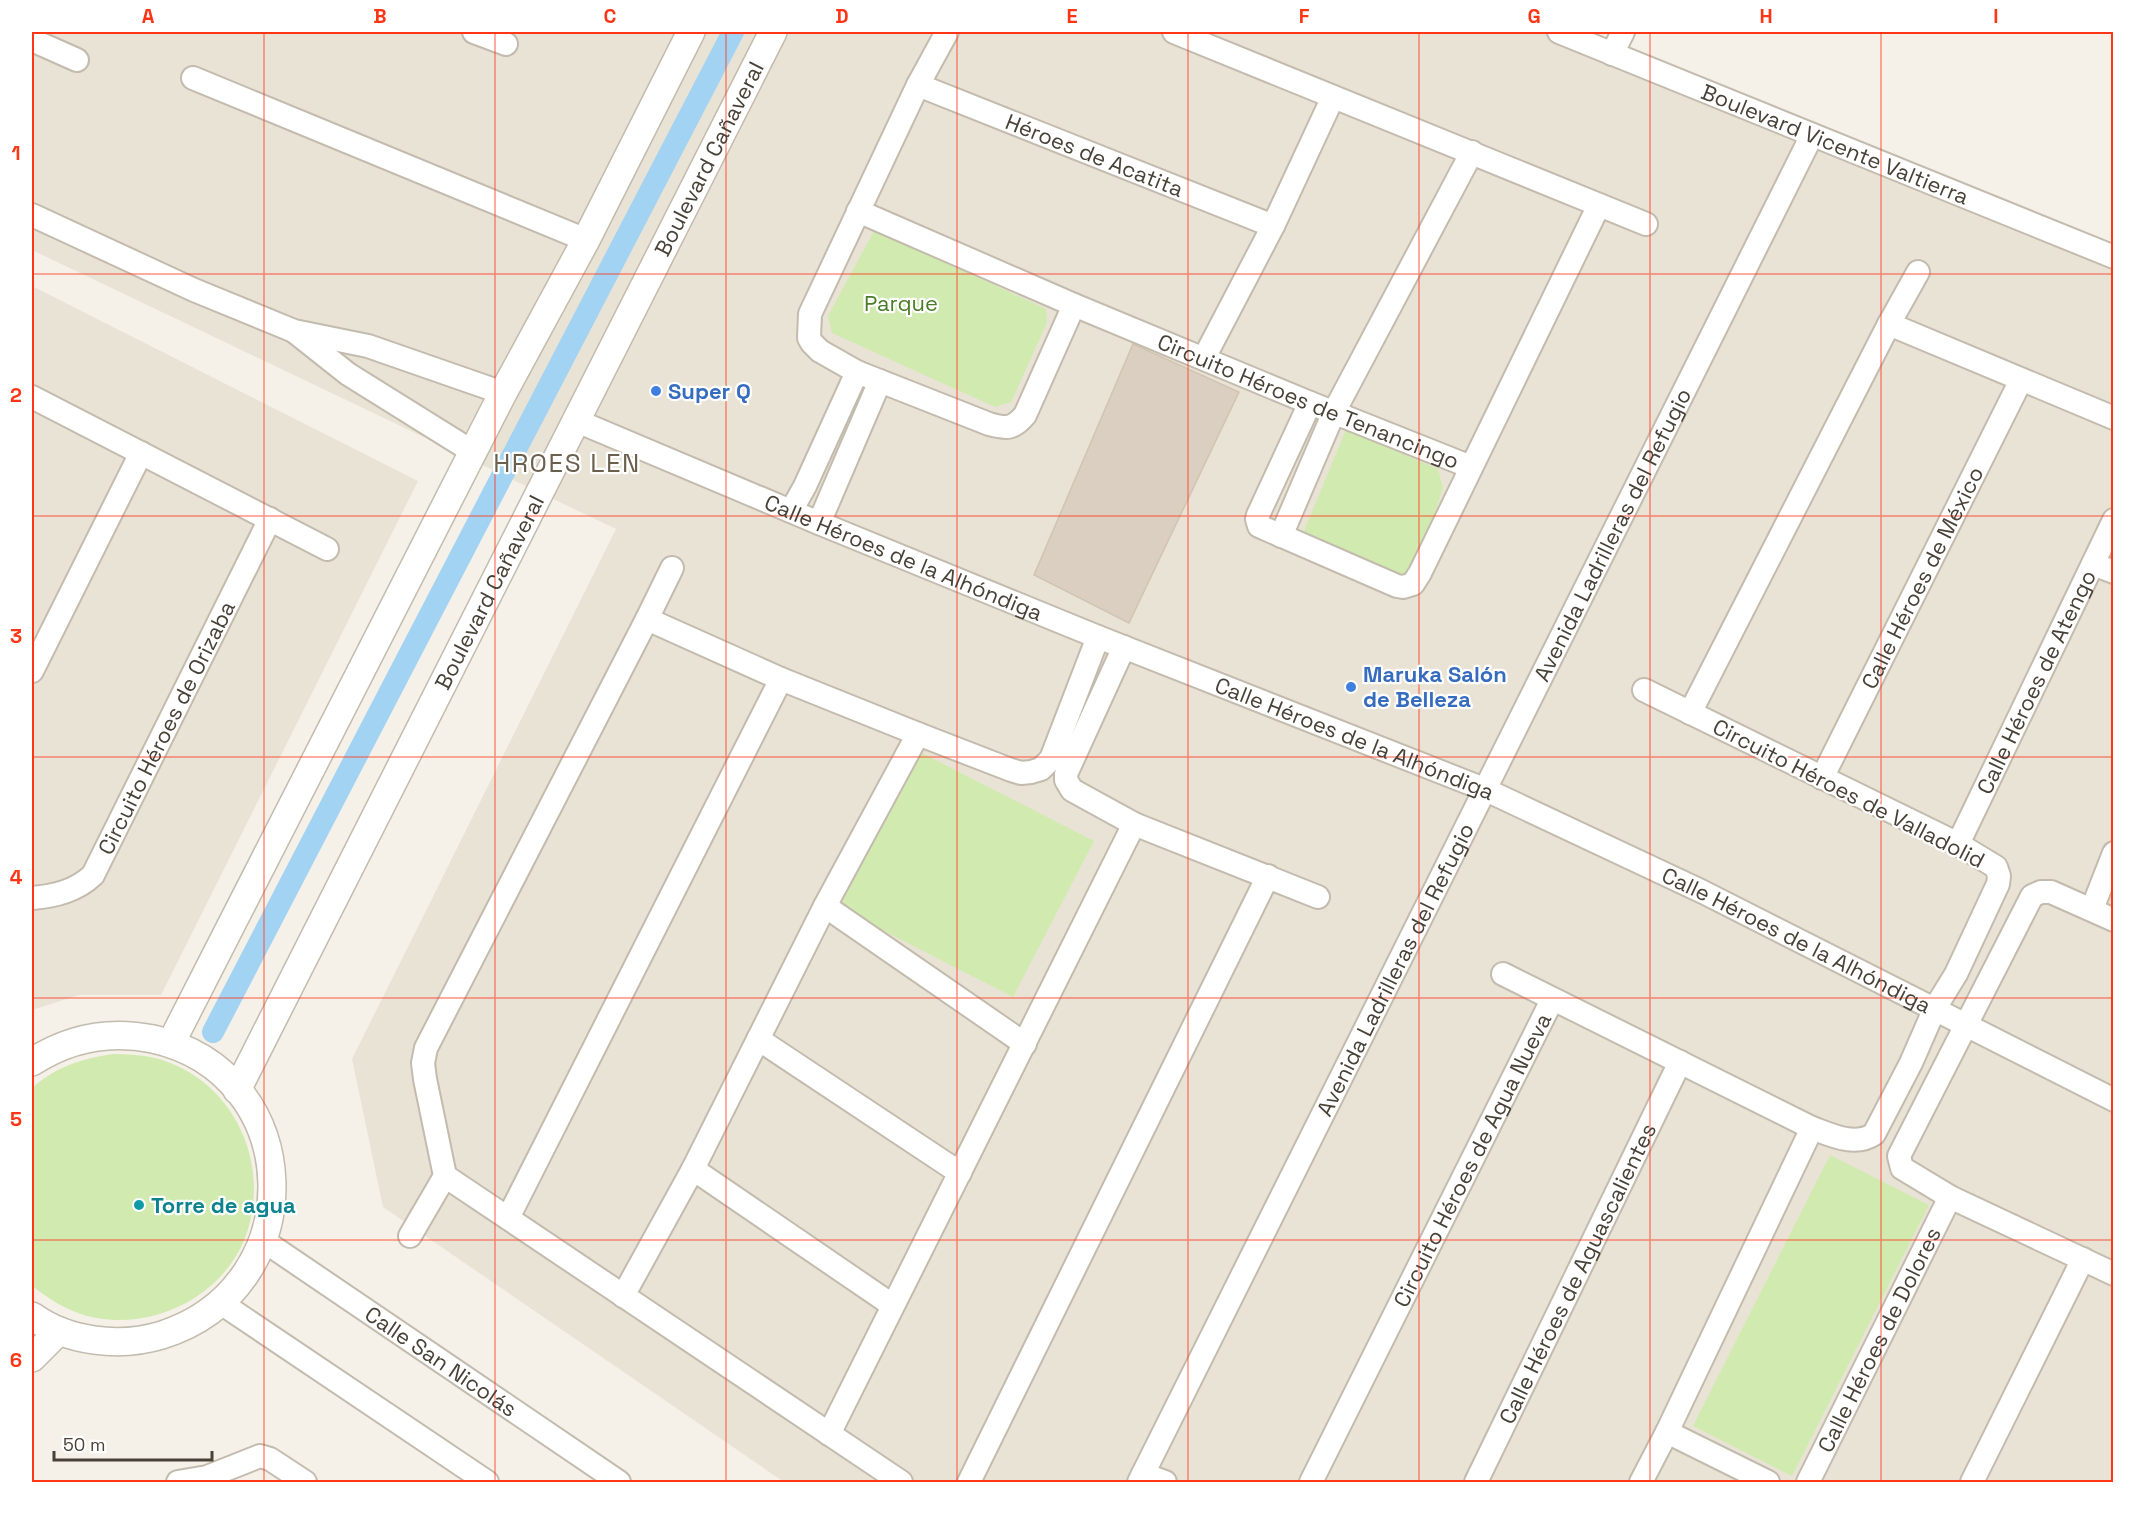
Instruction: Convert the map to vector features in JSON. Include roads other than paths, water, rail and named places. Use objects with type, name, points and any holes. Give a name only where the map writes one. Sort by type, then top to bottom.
[{"type":"street","points":[[474,32],[506,44]]},
{"type":"street","points":[[171,1043],[503,393],[586,240],[690,32]]},
{"type":"street","name":"Boulevard Cañaveral","points":[[237,1090],[773,32]]},
{"type":"street","points":[[946,32],[918,85],[810,314],[808,326],[812,344],[857,372],[1001,428],[1013,426],[1025,415],[1074,305]]},
{"type":"street","points":[[1174,32],[1646,224]]},
{"type":"street","points":[[1612,54],[1623,32]]},
{"type":"street","name":"Boulevard Vicente Valtierra","points":[[1573,34],[1612,54],[2114,257]]},
{"type":"street","points":[[32,40],[77,60]]},
{"type":"street","points":[[194,78],[586,240]]},
{"type":"street","name":"Héroes de Acatita","points":[[918,85],[1273,226]]},
{"type":"street","points":[[1204,358],[1273,226],[1333,97]]},
{"type":"street","name":"Avenida Ladrilleras del Refugio","points":[[1141,1478],[1812,135]]},
{"type":"street","points":[[1281,536],[1334,412],[1472,152]]},
{"type":"street","name":"Circuito Héroes de Tenancingo","points":[[858,211],[1074,305],[1471,467],[1599,205]]},
{"type":"street","points":[[32,214],[194,290],[294,331],[368,346],[503,393]]},
{"type":"street","name":"Circuito Héroes de Valladolid","points":[[1690,713],[1889,324],[1918,272]]},
{"type":"street","points":[[1889,324],[2114,418]]},
{"type":"street","points":[[294,331],[348,374],[473,452]]},
{"type":"street","points":[[791,511],[805,486],[857,372]]},
{"type":"street","name":"Calle Héroes de México","points":[[1822,778],[2021,380]]},
{"type":"street","points":[[819,523],[880,381]]},
{"type":"street","points":[[32,396],[327,549]]},
{"type":"street","points":[[1310,403],[1258,515],[1259,525],[1397,586],[1413,584],[1420,573],[1471,467]]},
{"type":"street","name":"Calle Héroes de la Alhóndiga","points":[[577,421],[1098,637],[1485,789],[1702,892],[2114,1100]]},
{"type":"street","points":[[32,671],[141,453]]},
{"type":"street","name":"Circuito Héroes de Orizaba","points":[[32,898],[70,890],[93,875],[270,519]]},
{"type":"street","name":"Calle Héroes de Atengo","points":[[1959,844],[2103,568],[2114,520]]},
{"type":"street","points":[[410,1236],[445,1176],[424,1079],[423,1063],[426,1048],[648,619],[672,568]]},
{"type":"street","points":[[648,619],[781,679],[1021,773],[1041,769],[1051,759],[1098,637]]},
{"type":"street","points":[[1124,647],[1066,774],[1066,780],[1072,790],[1134,824],[1318,897]]},
{"type":"street","points":[[508,1218],[781,679]]},
{"type":"street","name":"Circuito Héroes de Valladolid","points":[[1644,690],[1959,844],[1996,867],[1999,876],[1998,884],[1956,974],[1935,1008]]},
{"type":"street","points":[[623,1296],[693,1169],[825,906],[918,734]]},
{"type":"street","points":[[829,1434],[1134,824]]},
{"type":"street","points":[[2092,909],[2114,853]]},
{"type":"street","points":[[969,1482],[1268,876]]},
{"type":"street","points":[[2114,920],[2051,892],[2041,892],[2032,896],[1899,1156],[1902,1168],[1950,1197],[2114,1274]]},
{"type":"street","points":[[825,906],[1025,1044]]},
{"type":"street","points":[[1503,974],[1552,1000]]},
{"type":"street","name":"Circuito Héroes de Agua Nueva","points":[[1311,1482],[1552,1000],[1812,1128],[1845,1139],[1866,1139],[1874,1134],[1911,1063],[1935,1008]]},
{"type":"street","points":[[32,1062],[53,1048],[91,1036],[131,1035],[171,1043],[195,1055],[218,1071],[237,1090],[255,1117],[267,1146],[272,1178],[271,1210],[264,1241],[244,1277],[221,1303],[186,1327],[144,1341],[101,1342],[59,1331],[32,1316]]},
{"type":"street","points":[[758,1039],[960,1173]]},
{"type":"street","name":"Calle Héroes de Aguascalientes","points":[[1476,1482],[1680,1062]]},
{"type":"street","points":[[1641,1482],[1668,1432],[1812,1128]]},
{"type":"street","points":[[693,1169],[892,1305]]},
{"type":"street","points":[[445,1176],[901,1482]]},
{"type":"street","name":"Calle Héroes de Dolores","points":[[1808,1482],[1950,1197]]},
{"type":"street","name":"Calle San Nicolás","points":[[264,1241],[619,1482]]},
{"type":"street","points":[[1972,1482],[2083,1259]]},
{"type":"street","points":[[221,1303],[487,1482]]},
{"type":"street","points":[[32,1358],[59,1331]]},
{"type":"street","points":[[1668,1432],[1768,1482]]},
{"type":"street","points":[[178,1482],[207,1477],[260,1456],[270,1459],[305,1482]]},
{"type":"street","points":[[1141,1478],[1165,1482]]},
{"type":"waterway","points":[[213,1032],[733,32]]},
{"type":"place","name":"Super Q","points":[[656,391]]},
{"type":"place","name":"Maruka Salón de Belleza","points":[[1351,687]]},
{"type":"place","name":"Torre de agua","points":[[139,1205]]},
{"type":"district","name":"HROES LEN","points":[[567,463]]},
{"type":"park label","name":"Parque","points":[[901,303]]}]
